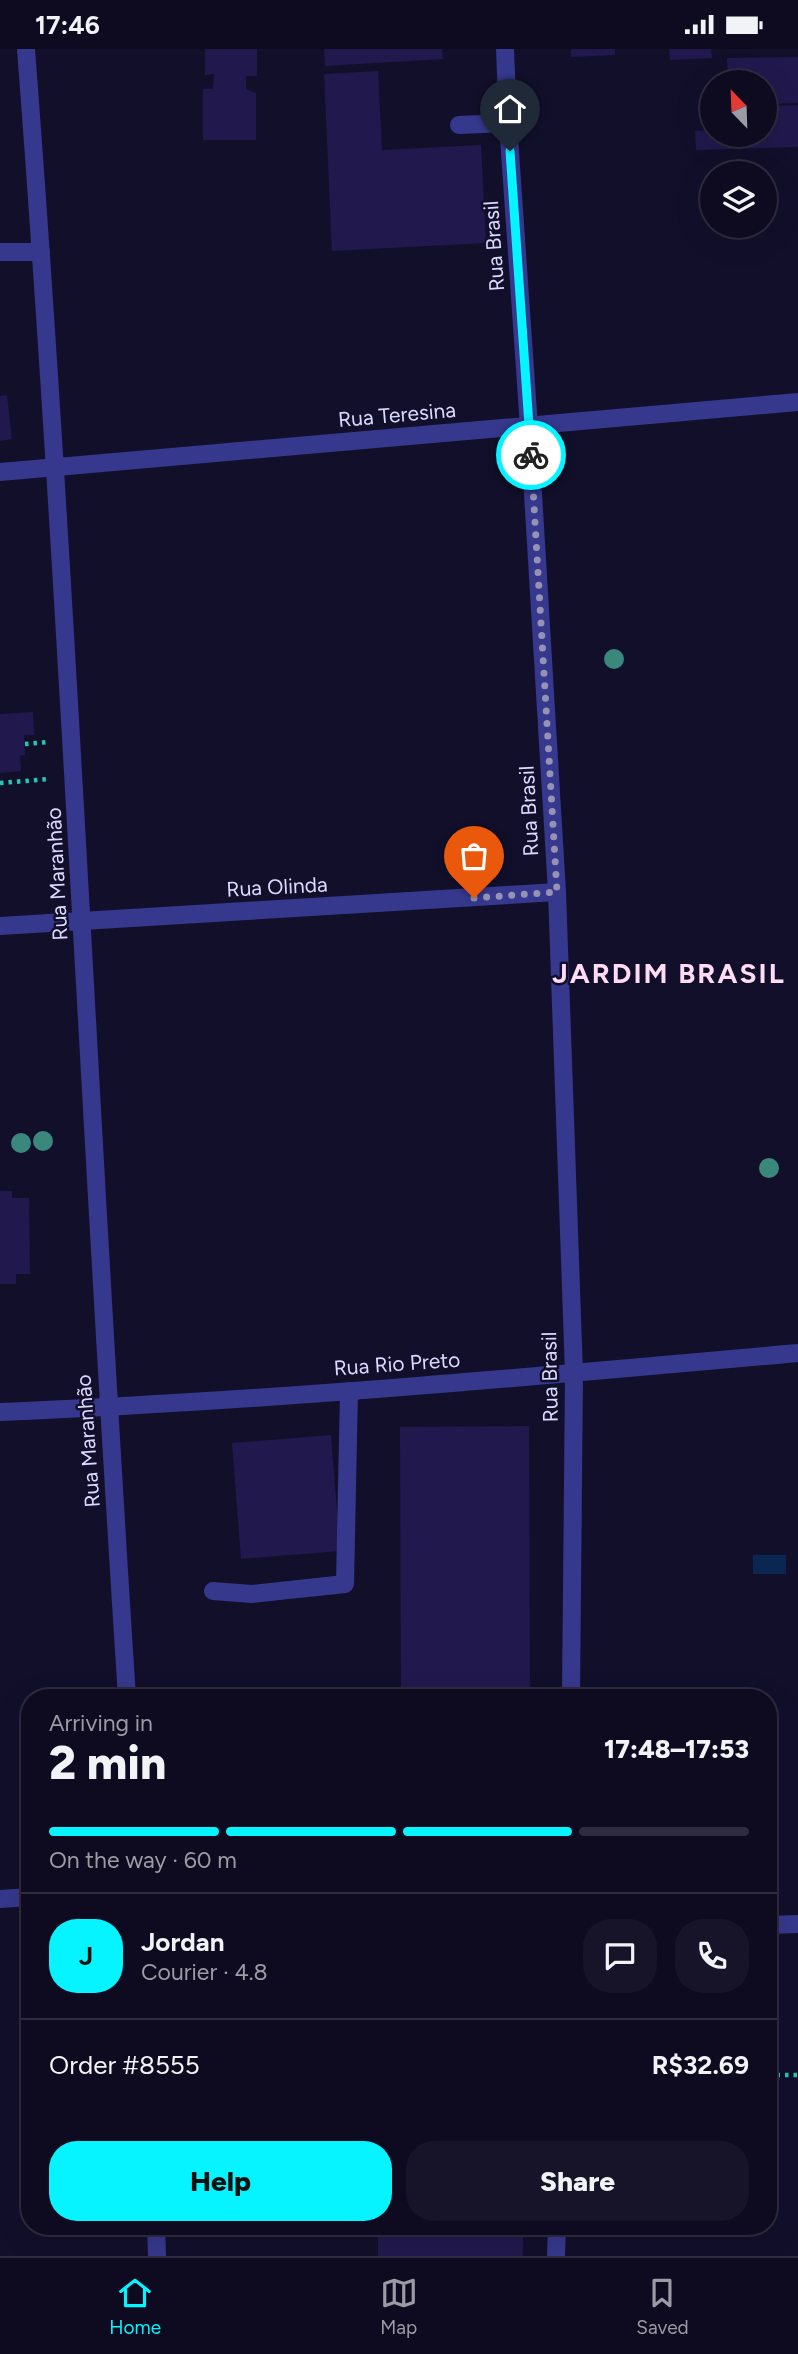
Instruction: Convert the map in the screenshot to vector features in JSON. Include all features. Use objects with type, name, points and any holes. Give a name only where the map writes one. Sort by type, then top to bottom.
[{"type":"street","name":"Rua Maranhão","points":[[26,49],[56,467],[108,1408],[126,1689]]},
{"type":"street","name":"Rua Brasil","points":[[505,49],[557,892],[574,1373],[571,1689]]},
{"type":"street","points":[[459,125],[508,124]]},
{"type":"street","points":[[0,252],[41,252]]},
{"type":"street","name":"Rua Teresina","points":[[0,472],[798,402]]},
{"type":"street","name":"Rua Olinda","points":[[0,926],[557,892]]},
{"type":"street","name":"Rua Rio Preto","points":[[0,1412],[108,1408],[349,1391],[798,1353]]},
{"type":"street","points":[[213,1591],[252,1594],[345,1584],[349,1391]]},
{"type":"street","points":[[0,1899],[21,1898]]},
{"type":"street","points":[[777,1925],[798,1924]]},
{"type":"street","points":[[157,2235],[158,2256]]},
{"type":"street","points":[[556,2256],[557,2235]]},
{"type":"path","points":[[24,744],[55,742]]},
{"type":"path","points":[[0,783],[58,779]]},
{"type":"path","points":[[777,2075],[798,2075]]},
{"type":"water","points":[[753,1555],[786,1555],[786,1574],[753,1574]]},
{"type":"building","points":[[205,49],[257,49],[257,76],[246,76],[246,89],[256,93],[256,140],[203,140],[203,89],[213,89],[214,74],[205,75]]},
{"type":"building","points":[[324,49],[442,49],[443,59],[325,66]]},
{"type":"building","points":[[571,49],[615,49],[615,55],[571,57]]},
{"type":"building","points":[[669,49],[711,49],[712,58],[670,60]]},
{"type":"building","points":[[798,57],[798,103],[777,104],[777,70],[728,70],[727,58]]},
{"type":"building","points":[[378,71],[382,150],[481,145],[486,243],[332,251],[324,74]]},
{"type":"building","points":[[798,105],[798,147],[696,150],[695,131],[700,131],[700,147],[777,147],[777,106]]},
{"type":"building","points":[[7,395],[12,439],[0,441],[0,396]]},
{"type":"building","points":[[33,712],[34,735],[24,735],[25,755],[20,755],[21,771],[0,773],[0,714]]},
{"type":"building","points":[[0,1191],[12,1191],[12,1198],[29,1198],[30,1274],[16,1274],[16,1284],[0,1284]]},
{"type":"building","points":[[529,1426],[530,1689],[401,1689],[400,1427]]},
{"type":"building","points":[[331,1435],[340,1551],[241,1559],[232,1443]]},
{"type":"building","points":[[378,2235],[523,2235],[523,2256],[378,2256]]},
{"type":"way so far","points":[[474,898],[557,892],[531,455]]},
{"type":"district","name":"JARDIM BRASIL","points":[[669,973]]},
{"type":"route","points":[[510,151],[531,455]]}]
